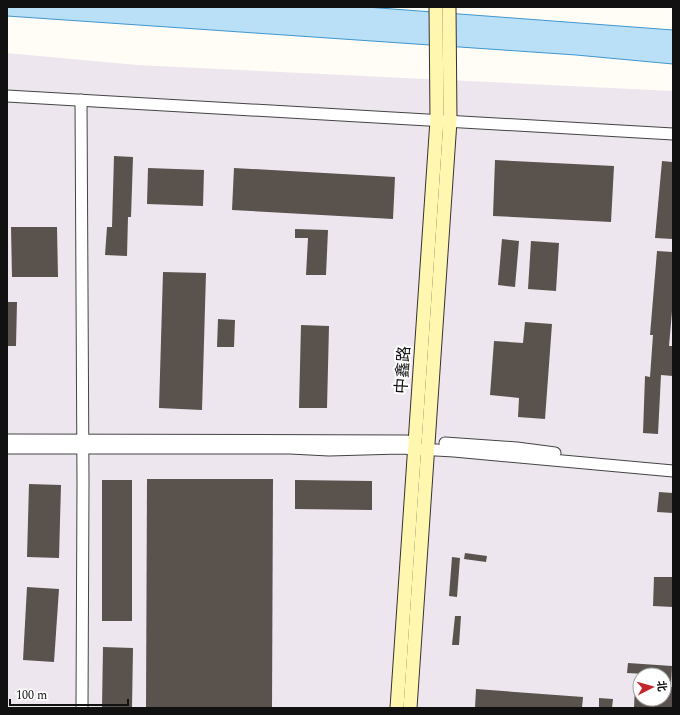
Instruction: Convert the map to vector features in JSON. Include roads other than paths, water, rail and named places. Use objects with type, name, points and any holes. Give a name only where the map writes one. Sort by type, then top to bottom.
[{"type":"main road","name":"中鑫路","points":[[436,7],[436,29],[443,121]]},
{"type":"main road","name":"中鑫路","points":[[410,708],[422,446],[449,30],[449,7]]},
{"type":"main road","name":"中鑫路","points":[[397,708],[422,446]]},
{"type":"street","points":[[7,96],[673,134]]},
{"type":"street","points":[[81,100],[83,444],[82,708]]},
{"type":"street","points":[[7,440],[83,444],[517,448],[552,453],[673,463]]},
{"type":"street","points":[[7,448],[83,444]]},
{"type":"street","points":[[422,446],[673,471]]},
{"type":"water","points":[[7,7],[366,7],[673,30],[673,64],[576,55],[7,16]]}]
